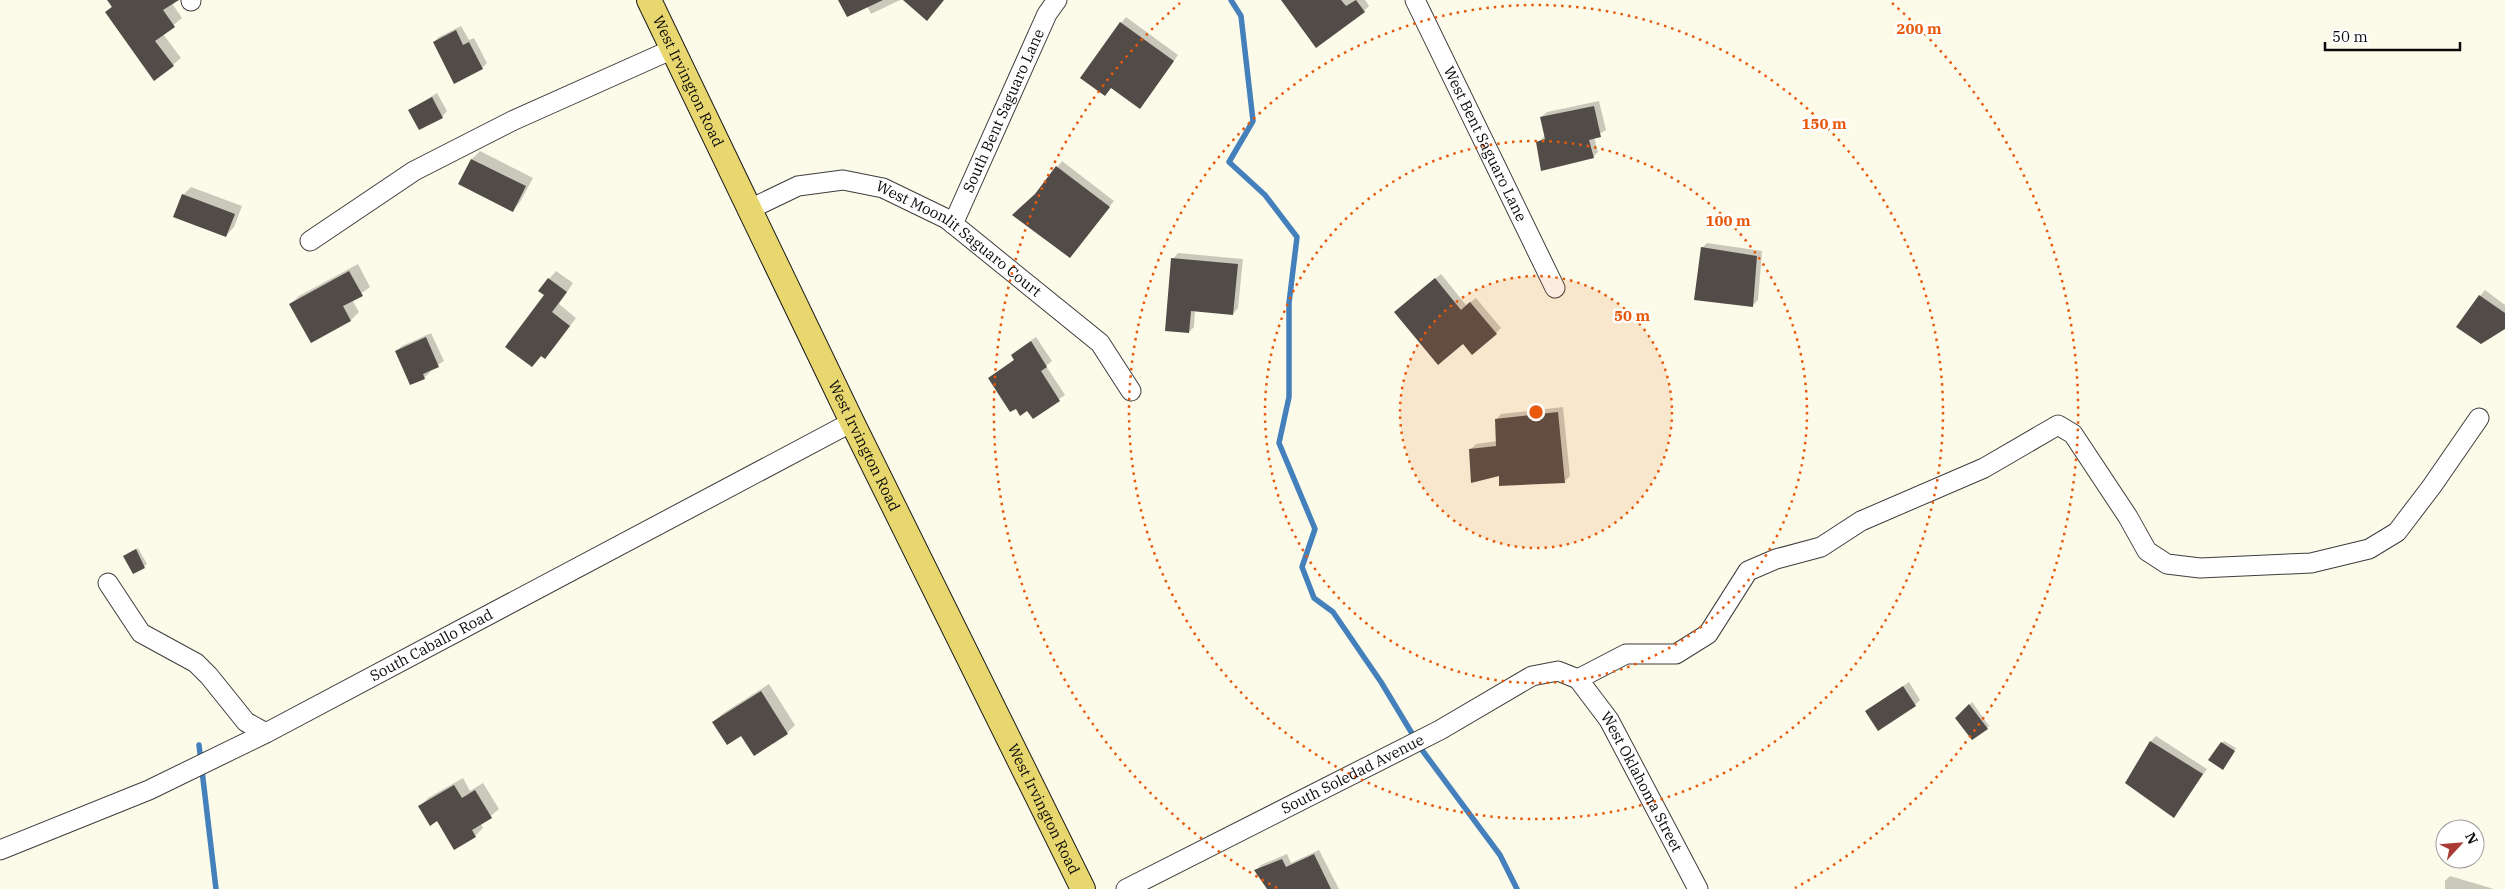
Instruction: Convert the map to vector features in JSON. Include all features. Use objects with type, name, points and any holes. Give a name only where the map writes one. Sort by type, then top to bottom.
[{"type":"main road","name":"West Irvington Road","points":[[649,0],[852,422],[1083,889]]},
{"type":"street","name":"South Bent Saguaro Lane","points":[[953,224],[1048,14],[1057,0]]},
{"type":"street","name":"West Bent Saguaro Lane","points":[[1415,0],[1555,288]]},
{"type":"street","points":[[310,241],[414,171],[512,121],[673,49]]},
{"type":"street","name":"West Moonlit Saguaro Court","points":[[750,209],[798,186],[843,180],[883,188],[953,224],[1100,343],[1131,391]]},
{"type":"street","points":[[1578,679],[1626,654],[1676,654],[1708,634],[1748,571],[1776,559],[1821,547],[1861,521],[1984,468],[2058,425],[2072,434],[2128,517],[2147,551],[2167,564],[2200,568],[2310,563],[2369,549],[2397,532],[2432,486],[2479,418]]},
{"type":"street","name":"South Caballo Road","points":[[0,850],[149,790],[266,733],[852,422]]},
{"type":"street","points":[[108,583],[141,633],[196,663],[209,676],[246,722],[266,733]]},
{"type":"street","name":"South Soledad Avenue","points":[[1126,889],[1440,730],[1532,676],[1558,671],[1578,679]]},
{"type":"street","name":"West Oklahoma Street","points":[[1578,679],[1609,720],[1698,889]]},
{"type":"building","points":[[107,0],[179,0],[163,10],[175,27],[155,41],[174,66],[154,81],[105,12],[112,7]]},
{"type":"building","points":[[838,0],[883,0],[847,17]]},
{"type":"building","points":[[903,0],[944,0],[927,21]]},
{"type":"building","points":[[1281,0],[1341,0],[1346,6],[1356,0],[1365,12],[1316,48]]},
{"type":"building","points":[[1120,22],[1174,61],[1140,109],[1111,88],[1105,96],[1080,78]]},
{"type":"building","points":[[456,30],[463,45],[469,42],[483,69],[454,84],[433,42]]},
{"type":"building","points":[[432,97],[443,118],[419,130],[408,110]]},
{"type":"building","points":[[1594,106],[1601,137],[1589,140],[1594,158],[1541,171],[1536,142],[1545,139],[1540,117]]},
{"type":"building","points":[[471,159],[526,186],[513,212],[458,184]]},
{"type":"building","points":[[1056,166],[1110,207],[1070,258],[1012,215],[1035,194]]},
{"type":"building","points":[[182,194],[235,214],[226,237],[173,217]]},
{"type":"building","points":[[1701,247],[1757,256],[1753,307],[1694,300]]},
{"type":"building","points":[[1171,258],[1238,264],[1233,315],[1191,311],[1189,333],[1165,331]]},
{"type":"building","points":[[349,271],[363,296],[343,306],[351,321],[311,343],[289,304]]},
{"type":"building","points":[[548,278],[567,292],[552,312],[570,326],[545,359],[541,356],[532,367],[505,347],[544,295],[538,291]]},
{"type":"building","points":[[1435,278],[1461,310],[1470,302],[1497,334],[1472,355],[1463,344],[1438,365],[1394,312]]},
{"type":"building","points":[[2479,295],[2505,313],[2505,329],[2481,344],[2456,327]]},
{"type":"building","points":[[426,337],[439,367],[423,374],[425,379],[410,385],[395,351]]},
{"type":"building","points":[[1031,341],[1047,367],[1041,371],[1060,401],[1033,419],[1027,411],[1020,416],[1016,409],[1010,412],[988,378],[1014,360],[1011,355]]},
{"type":"building","points":[[1558,412],[1565,483],[1499,486],[1499,476],[1471,483],[1469,449],[1496,446],[1495,419]]},
{"type":"building","points":[[136,549],[145,568],[133,574],[123,556]]},
{"type":"building","points":[[1903,686],[1916,706],[1878,731],[1865,711]]},
{"type":"building","points":[[761,691],[788,734],[754,756],[741,736],[727,745],[712,722]]},
{"type":"building","points":[[1969,704],[1988,729],[1972,740],[1955,718]]},
{"type":"building","points":[[2150,741],[2203,774],[2174,818],[2125,783]]},
{"type":"building","points":[[2221,742],[2235,751],[2223,770],[2208,760]]},
{"type":"building","points":[[454,785],[462,798],[475,790],[492,818],[472,830],[476,837],[454,850],[437,821],[430,826],[418,806]]},
{"type":"building","points":[[1314,854],[1331,889],[1267,889],[1254,870],[1282,859],[1286,867]]},
{"type":"waterway","points":[[1231,0],[1241,16],[1253,121],[1229,162],[1265,195],[1297,237],[1289,303],[1289,397],[1279,443],[1315,529],[1302,567],[1314,598],[1333,612],[1381,682],[1422,750],[1500,855],[1517,889]]},
{"type":"waterway","points":[[199,745],[216,889]]}]
